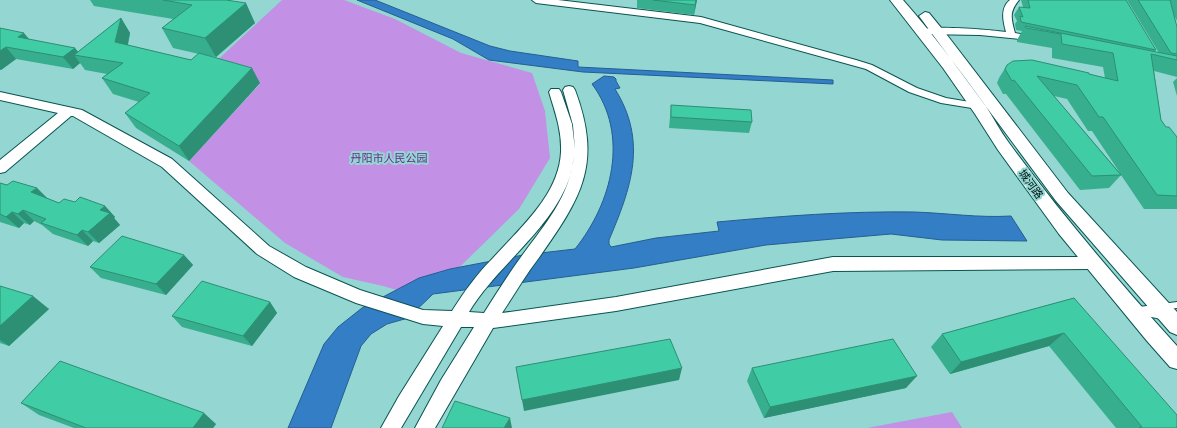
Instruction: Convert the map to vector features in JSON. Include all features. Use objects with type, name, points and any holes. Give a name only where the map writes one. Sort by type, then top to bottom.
[{"type":"main road","name":"城河路","points":[[896,0],[931,31],[1063,198],[1172,315]]},
{"type":"main road","name":"城河路","points":[[911,0],[1002,145],[1054,215],[1132,311],[1177,360]]},
{"type":"street","points":[[536,0],[701,20],[869,67],[913,90],[945,101],[978,106]]},
{"type":"street","points":[[1011,34],[1007,19],[1009,5],[1015,0]]},
{"type":"street","points":[[931,31],[963,30],[1011,34],[1046,41]]},
{"type":"street","points":[[425,428],[512,285],[560,216],[576,183],[582,143],[580,121],[569,90]]},
{"type":"street","points":[[391,428],[474,291],[550,203],[562,180],[568,155],[569,139],[567,123],[555,92]]},
{"type":"street","points":[[0,96],[77,113],[167,163],[263,250],[300,272],[366,300],[423,317],[490,320],[616,304],[832,264],[1093,263]]},
{"type":"street","points":[[0,168],[69,111]]},
{"type":"lane","points":[[1132,311],[1172,315]]},
{"type":"lane","points":[[1132,311],[1172,315]]},
{"type":"green space","name":"丹阳市人民公园","points":[[282,0],[344,0],[395,19],[461,53],[532,73],[545,111],[550,158],[519,209],[427,299],[383,286],[343,277],[285,243],[189,161],[260,84],[208,69]]},
{"type":"green space","points":[[952,412],[962,428],[867,428]]},
{"type":"water","points":[[357,0],[375,0],[490,46],[510,51],[578,61],[578,67],[833,80],[833,84],[583,72],[489,60],[453,39]]},
{"type":"water","points":[[604,76],[614,77],[620,88],[615,89],[625,109],[631,128],[633,146],[633,165],[624,202],[609,240],[611,247],[656,238],[719,231],[717,222],[816,214],[865,212],[914,212],[1011,216],[1027,241],[942,240],[891,234],[833,239],[766,245],[634,268],[433,294],[408,318],[387,324],[371,334],[361,346],[331,428],[288,428],[324,344],[338,327],[362,308],[419,278],[450,269],[523,255],[575,249],[588,231],[599,211],[607,190],[612,168],[613,146],[611,125],[604,104],[592,84]]},
{"type":"building","points":[[163,0],[226,0],[246,3],[205,38],[162,28],[192,5]]},
{"type":"building","points":[[653,0],[696,0],[695,5]]},
{"type":"building","points":[[1028,0],[1126,0],[1156,50],[1021,22],[1020,16],[1023,17],[1019,7],[1030,8]]},
{"type":"building","points":[[1138,0],[1170,0],[1177,27],[1177,54],[1171,53]]},
{"type":"building","points":[[121,18],[115,42],[191,60],[199,53],[252,68],[179,146],[125,113],[150,93],[102,78],[123,63],[74,55]]},
{"type":"building","points":[[1025,26],[1177,56],[1177,60],[1151,54],[1161,120],[1177,137],[1177,196],[1157,195],[1103,117],[1099,117],[1077,85],[1037,76],[1121,175],[1092,176],[1014,80],[1012,81],[1005,69],[1007,65],[1013,61],[1032,60],[1118,81],[1113,53],[1062,44],[1061,34],[1026,28]]},
{"type":"building","points":[[0,28],[24,33],[18,37],[75,48],[63,57],[6,47],[0,51]]},
{"type":"building","points":[[671,105],[751,110],[752,122],[671,117]]},
{"type":"building","points":[[13,181],[37,188],[31,192],[59,203],[64,199],[75,202],[80,197],[105,206],[100,210],[110,213],[88,232],[82,230],[77,235],[41,223],[46,219],[23,210],[18,214],[12,212],[6,217],[0,214],[0,183],[7,185]]},
{"type":"building","points":[[122,236],[184,255],[156,284],[90,267]]},
{"type":"building","points":[[202,281],[270,302],[243,336],[172,316]]},
{"type":"building","points":[[0,286],[33,296],[0,326]]},
{"type":"building","points":[[1074,298],[1177,415],[1177,428],[1139,428],[1142,427],[1064,333],[961,362],[942,334]]},
{"type":"building","points":[[670,339],[682,368],[522,400],[516,367]]},
{"type":"building","points":[[893,339],[917,376],[770,407],[752,368]]},
{"type":"building","points":[[60,361],[204,413],[193,428],[86,428],[21,403]]},
{"type":"building","points":[[455,401],[510,418],[504,428],[442,428]]}]
